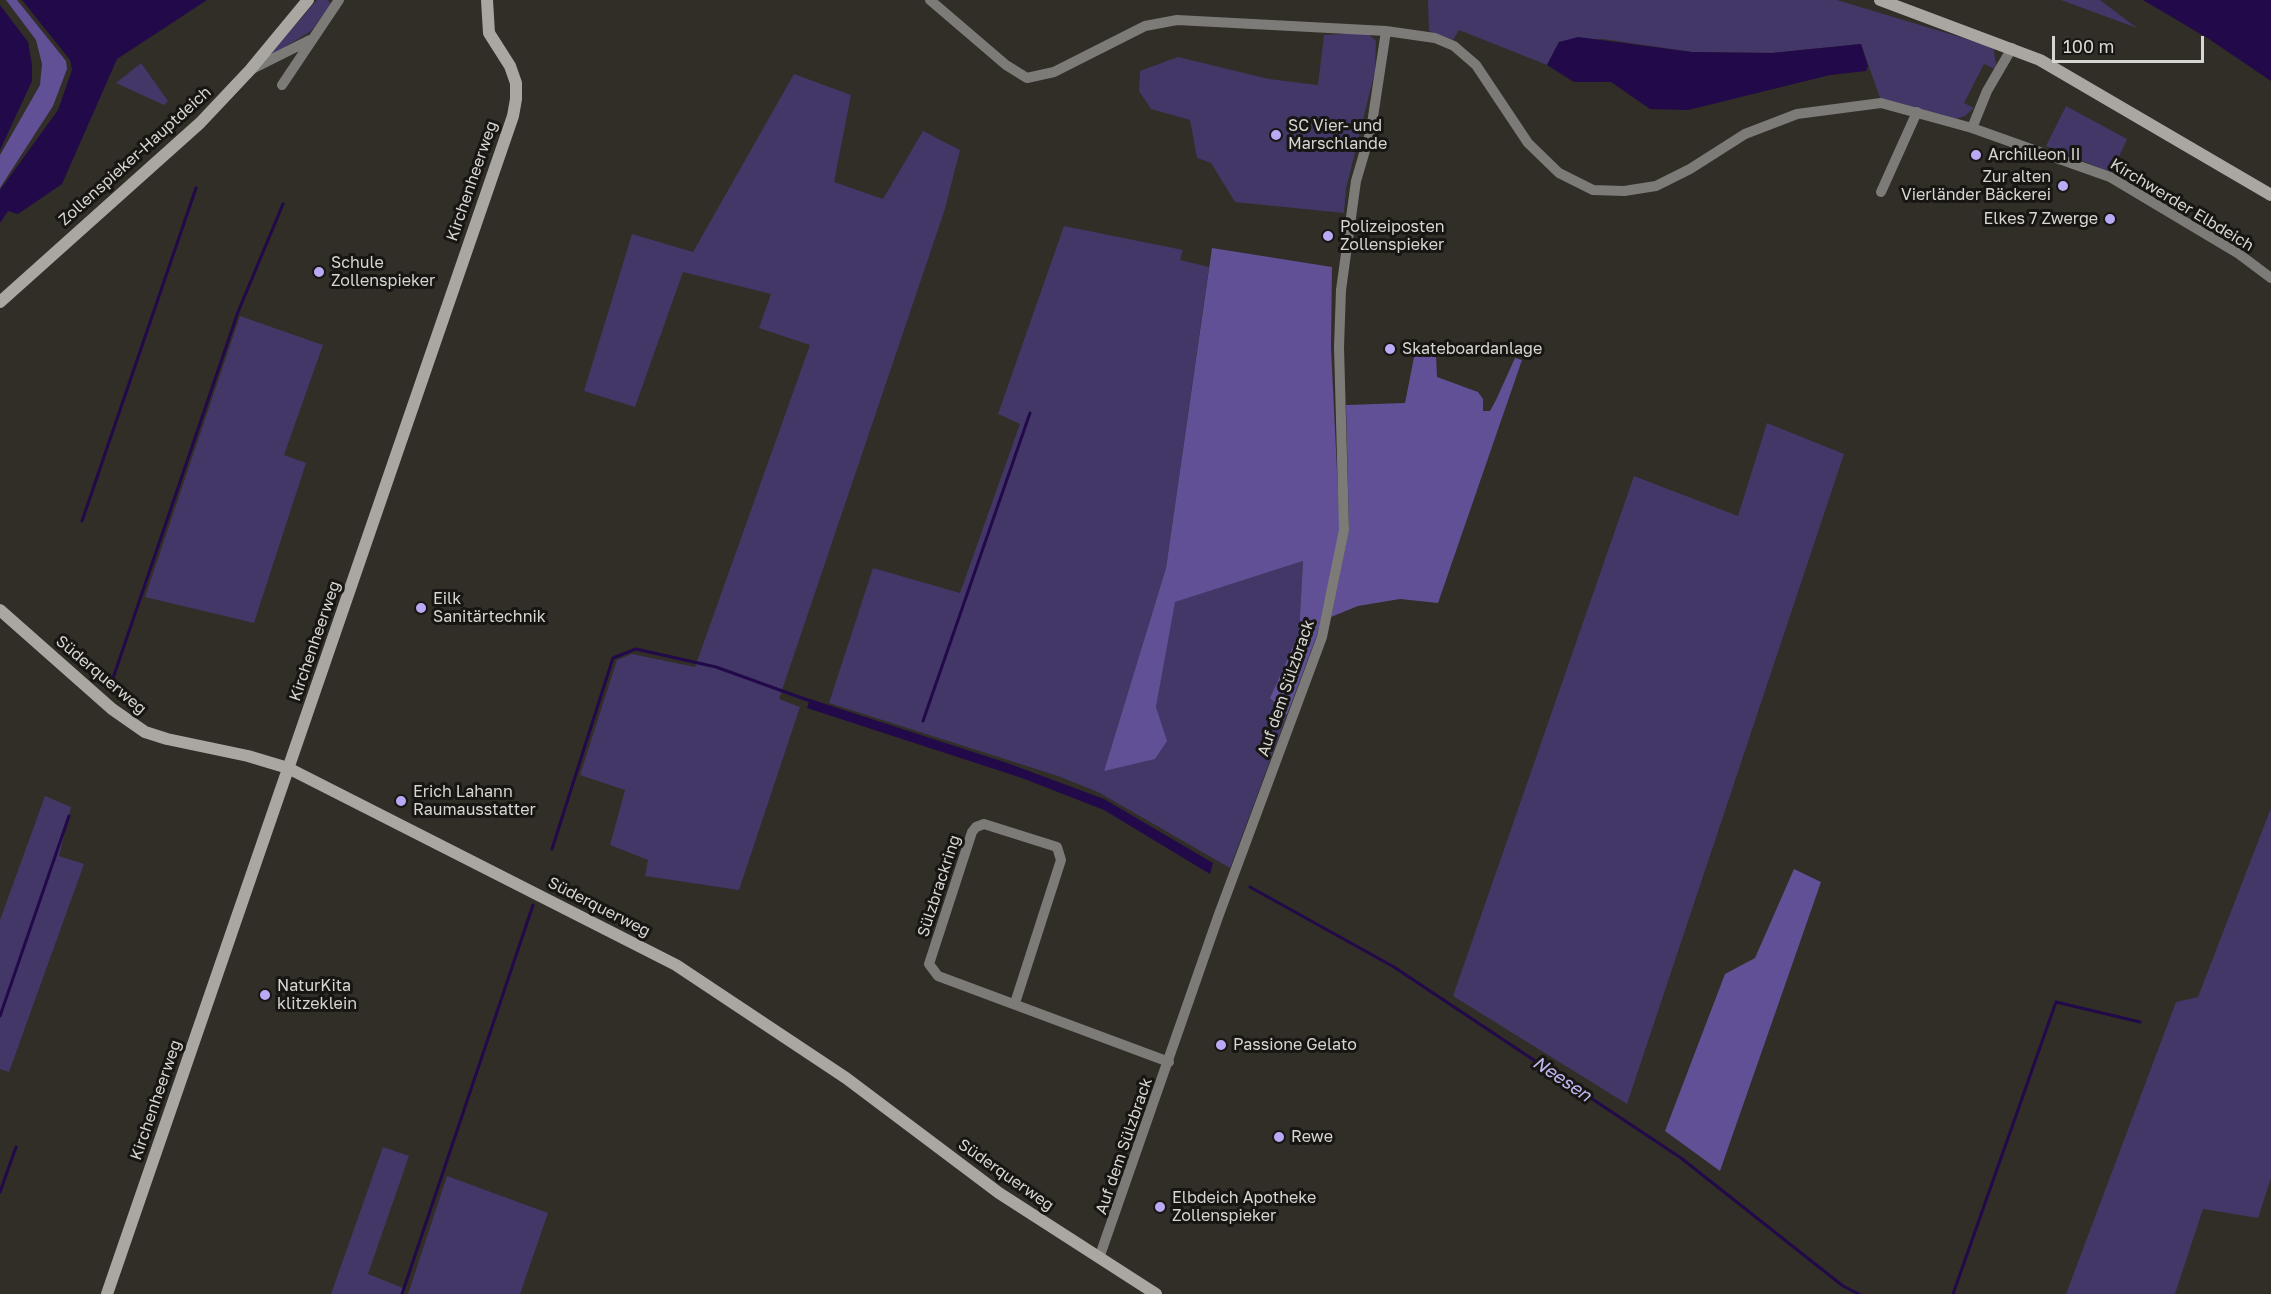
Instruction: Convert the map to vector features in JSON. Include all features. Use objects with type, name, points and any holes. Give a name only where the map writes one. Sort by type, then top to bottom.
[{"type":"street","name":"Zollenspieker-Hauptdeich","points":[[0,302],[178,143],[250,70],[308,0]]},
{"type":"street","points":[[282,85],[310,40],[339,0]]},
{"type":"street","name":"Kirchenheerweg","points":[[107,1294],[515,107],[516,82],[510,66],[489,33],[487,0]]},
{"type":"street","name":"Kirchwerder Elbdeich","points":[[930,0],[1006,65],[1027,78],[1054,72],[1145,26],[1177,20],[1386,31],[1425,36],[1454,46],[1476,65],[1528,143],[1559,173],[1593,190],[1624,191],[1656,186],[1690,169],[1745,134],[1797,114],[1881,103],[1971,128],[2110,177],[2239,254],[2271,278]]},
{"type":"street","points":[[1880,0],[2040,60],[2127,108],[2271,195]]},
{"type":"street","name":"Auf dem Sülzbrack","points":[[1099,1258],[1218,917],[1322,637],[1344,530],[1339,347],[1341,290],[1356,181],[1371,130],[1386,31]]},
{"type":"street","points":[[250,70],[310,40]]},
{"type":"street","points":[[1971,128],[1987,91],[2012,48]]},
{"type":"street","points":[[1881,192],[1917,112]]},
{"type":"street","name":"Süderquerweg","points":[[0,610],[111,709],[145,732],[167,740],[248,756],[288,768],[676,965],[846,1078],[999,1192],[1156,1294]]},
{"type":"street","name":"Sülzbrackring","points":[[1015,1003],[1061,860],[1057,847],[984,824],[976,826],[972,832],[929,964],[938,976],[1169,1062]]},
{"type":"shaded area","points":[[6,0],[17,0],[66,61],[67,69],[53,106],[0,188],[0,155],[40,85],[42,64],[36,40]]},
{"type":"shaded area","points":[[22,0],[207,0],[117,59],[62,184],[18,214],[8,211],[0,223],[0,190],[58,110],[72,70],[70,60]]},
{"type":"shaded area","points":[[317,0],[327,0],[331,4],[311,31],[267,58]]},
{"type":"shaded area","points":[[1428,0],[1837,0],[1993,47],[1996,63],[1995,69],[1984,64],[1964,103],[1974,108],[1965,116],[1956,119],[1880,98],[1861,44],[1772,53],[1692,52],[1603,39],[1559,42],[1547,65],[1459,30],[1453,40],[1429,31]]},
{"type":"shaded area","points":[[2061,0],[2100,0],[2137,28]]},
{"type":"shaded area","points":[[2143,0],[2271,0],[2271,81],[2209,39]]},
{"type":"shaded area","points":[[0,5],[28,42],[32,81],[0,150]]},
{"type":"shaded area","name":"SC Vier- und Marschlande","points":[[1368,34],[1376,41],[1375,71],[1346,189],[1344,213],[1235,202],[1211,163],[1197,158],[1190,120],[1151,109],[1139,91],[1140,71],[1178,57],[1269,79],[1318,85],[1324,35]]},
{"type":"shaded area","points":[[1578,37],[1692,52],[1772,53],[1861,44],[1868,66],[1866,71],[1830,75],[1688,110],[1650,109],[1611,82],[1574,82],[1547,65],[1559,42]]},
{"type":"shaded area","points":[[141,63],[168,101],[164,105],[116,83]]},
{"type":"shaded area","points":[[794,74],[851,95],[834,182],[883,199],[923,131],[960,150],[945,209],[779,699],[800,707],[739,890],[645,876],[648,860],[610,845],[625,790],[580,775],[617,660],[632,654],[695,667],[810,345],[759,328],[771,294],[683,272],[635,407],[584,391],[632,234],[693,252]]},
{"type":"shaded area","points":[[2066,106],[2127,139],[2112,173],[2046,146]]},
{"type":"shaded area","points":[[1064,226],[1183,250],[1180,260],[1209,267],[1166,568],[1104,771],[1166,741],[1156,707],[1174,602],[1303,561],[1299,633],[1270,698],[1287,715],[1230,868],[1098,792],[1058,776],[829,703],[873,568],[960,593],[1020,424],[998,414]]},
{"type":"shaded area","points":[[1212,248],[1332,267],[1331,347],[1340,533],[1317,635],[1287,715],[1270,698],[1299,633],[1303,561],[1175,602],[1156,707],[1167,741],[1155,759],[1104,771],[1166,568]]},
{"type":"shaded area","points":[[240,316],[323,345],[284,455],[306,463],[254,623],[145,597]]},
{"type":"shaded area","points":[[1416,347],[1429,348],[1436,354],[1437,377],[1478,392],[1483,399],[1483,411],[1490,411],[1515,358],[1522,360],[1438,603],[1400,599],[1358,606],[1331,617],[1349,529],[1346,405],[1405,403]]},
{"type":"shaded area","points":[[1767,423],[1844,454],[1627,1104],[1453,996],[1634,476],[1738,516]]},
{"type":"shaded area","points":[[810,699],[1010,764],[1104,799],[1213,863],[1210,874],[1104,810],[1022,778],[807,708]]},
{"type":"shaded area","points":[[45,796],[71,807],[59,856],[84,864],[9,1072],[0,1069],[0,920]]},
{"type":"shaded area","points":[[2271,808],[2271,1178],[2258,1218],[2203,1209],[2175,1294],[2066,1294],[2176,1002],[2198,997]]},
{"type":"shaded area","points":[[1794,869],[1821,882],[1720,1171],[1665,1131],[1725,974],[1755,958]]},
{"type":"shaded area","points":[[383,1147],[409,1156],[368,1274],[403,1288],[401,1294],[331,1294]]},
{"type":"shaded area","points":[[447,1176],[548,1213],[520,1294],[408,1294]]},
{"type":"waterway","points":[[82,521],[196,188]]},
{"type":"waterway","points":[[110,687],[238,312],[283,204]]},
{"type":"waterway","points":[[923,721],[1030,413]]},
{"type":"waterway","points":[[552,849],[613,658],[636,649],[716,667],[813,702]]},
{"type":"waterway","points":[[0,1016],[69,816]]},
{"type":"waterway","name":"Neesen","points":[[1250,887],[1394,967],[1681,1158],[1843,1286],[1859,1294]]},
{"type":"waterway","points":[[402,1294],[533,905]]},
{"type":"waterway","points":[[1953,1294],[2056,1002],[2140,1022]]},
{"type":"waterway","points":[[0,1192],[16,1147]]},
{"type":"place","name":"SC Vier- und Marschlande","points":[[1276,135]]},
{"type":"place","name":"Archilleon II","points":[[1976,155]]},
{"type":"place","name":"Zur alten Vierländer Bäckerei","points":[[2063,186]]},
{"type":"place","name":"Elkes 7 Zwerge","points":[[2110,219]]},
{"type":"place","name":"Polizeiposten Zollenspieker","points":[[1328,236]]},
{"type":"place","name":"Schule Zollenspieker","points":[[319,272]]},
{"type":"place","name":"Skateboardanlage","points":[[1390,349]]},
{"type":"place","name":"Eilk Sanitärtechnik","points":[[421,608]]},
{"type":"place","name":"Erich Lahann Raumausstatter","points":[[401,801]]},
{"type":"place","name":"NaturKita klitzeklein","points":[[265,995]]},
{"type":"place","name":"Passione Gelato","points":[[1221,1045]]},
{"type":"place","name":"Rewe","points":[[1279,1137]]},
{"type":"place","name":"Elbdeich Apotheke Zollenspieker","points":[[1160,1207]]}]
